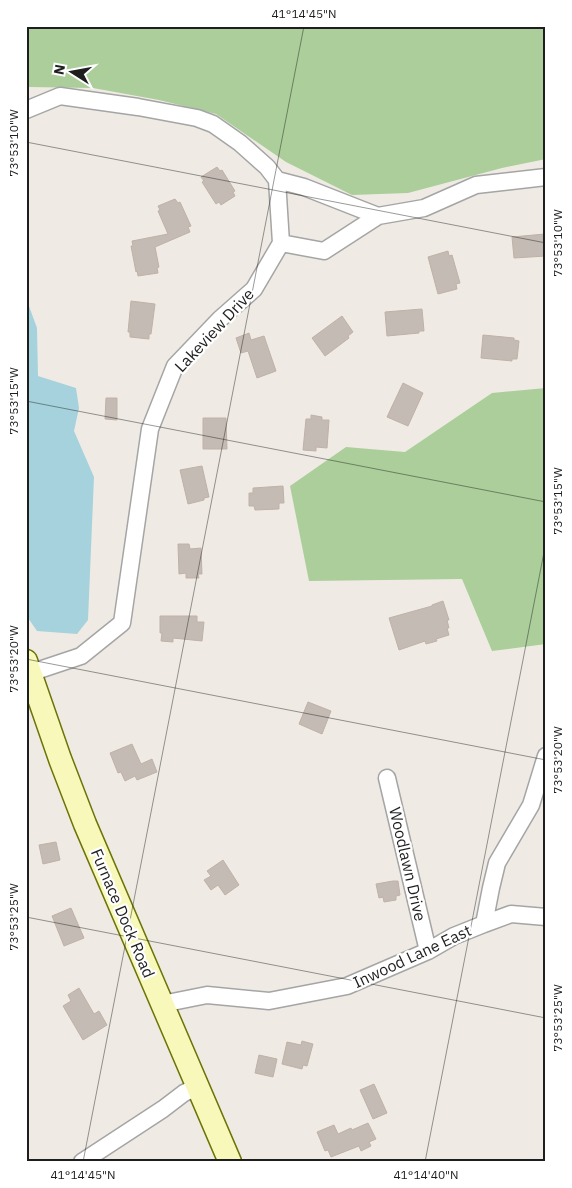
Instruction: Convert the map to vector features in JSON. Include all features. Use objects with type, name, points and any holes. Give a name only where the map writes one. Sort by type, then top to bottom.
[{"type":"street","points":[[26,110],[60,96],[138,106],[197,118],[213,124],[240,143],[267,167],[277,180],[281,243],[324,251],[378,216],[424,208],[476,185],[546,177]]},
{"type":"street","points":[[277,180],[304,187],[378,216]]},
{"type":"street","name":"Lakeview Drive","points":[[28,667],[81,656],[122,622],[150,429],[176,366],[220,319],[254,289],[281,243]]},
{"type":"street","name":"Furnace Dock Road","points":[[28,667],[85,824],[230,1162]]},
{"type":"street","name":"Inwood Lane East","points":[[162,1004],[207,995],[269,1002],[347,986],[428,951],[454,936],[484,924],[497,863],[531,805],[546,756]]},
{"type":"street","name":"Woodlawn Drive","points":[[387,778],[428,951]]},
{"type":"street","points":[[484,924],[511,914],[546,917]]},
{"type":"street","points":[[82,1162],[184,1093],[197,1087]]},
{"type":"green space","points":[[26,26],[546,26],[546,159],[502,168],[408,193],[352,195],[286,162],[216,114],[159,100],[93,88],[28,87],[26,79]]},
{"type":"green space","points":[[546,388],[546,644],[492,651],[462,579],[309,581],[290,486],[346,447],[405,452],[492,393]]},
{"type":"water","points":[[26,298],[37,328],[38,376],[76,388],[79,408],[74,431],[94,477],[88,620],[77,634],[37,631],[26,615]]},
{"type":"building","points":[[217,167],[220,171],[222,170],[235,191],[233,192],[235,196],[221,205],[219,202],[216,204],[202,182],[204,181],[201,177]]},
{"type":"building","points":[[175,199],[178,203],[180,202],[191,226],[188,227],[190,232],[155,247],[159,267],[157,268],[158,273],[138,276],[131,246],[133,246],[132,241],[168,234],[158,211],[160,210],[158,206]]},
{"type":"building","points":[[545,234],[546,256],[514,258],[512,237]]},
{"type":"building","points":[[448,251],[449,256],[452,255],[460,283],[456,284],[457,289],[438,294],[428,257]]},
{"type":"building","points":[[131,301],[155,304],[149,339],[130,337],[130,332],[128,332]]},
{"type":"building","points":[[422,309],[424,331],[387,336],[385,312]]},
{"type":"building","points":[[342,316],[353,332],[348,336],[349,338],[325,356],[312,338]]},
{"type":"building","points":[[249,333],[251,340],[264,336],[276,371],[257,378],[248,351],[241,353],[236,338]]},
{"type":"building","points":[[483,335],[514,338],[514,340],[519,341],[517,359],[512,359],[512,361],[481,358]]},
{"type":"building","points":[[403,383],[423,393],[408,426],[387,417]]},
{"type":"building","points":[[106,398],[117,398],[117,420],[105,419]]},
{"type":"building","points":[[311,415],[322,417],[322,420],[329,420],[327,448],[316,447],[316,451],[303,450],[306,419],[311,419]]},
{"type":"building","points":[[203,418],[226,418],[227,449],[203,449]]},
{"type":"building","points":[[202,466],[209,497],[188,504],[180,470]]},
{"type":"building","points":[[283,486],[284,503],[279,503],[279,509],[255,510],[254,506],[249,506],[249,493],[253,493],[253,488]]},
{"type":"building","points":[[178,544],[189,544],[190,549],[201,548],[202,574],[198,574],[199,578],[186,578],[186,573],[179,574]]},
{"type":"building","points":[[443,601],[449,620],[447,620],[449,628],[447,628],[449,635],[436,639],[437,641],[426,644],[425,641],[399,650],[389,618]]},
{"type":"building","points":[[160,616],[197,616],[197,622],[204,622],[202,641],[173,638],[173,642],[161,641]]},
{"type":"building","points":[[308,702],[331,711],[322,734],[299,724]]},
{"type":"building","points":[[132,744],[141,764],[152,759],[157,772],[137,780],[135,776],[125,781],[121,772],[118,773],[110,753]]},
{"type":"building","points":[[56,842],[60,860],[43,864],[39,845]]},
{"type":"building","points":[[223,860],[239,885],[225,895],[218,885],[211,890],[204,880],[211,876],[207,871]]},
{"type":"building","points":[[398,881],[400,895],[396,896],[396,900],[384,902],[383,897],[379,898],[376,884]]},
{"type":"building","points":[[71,908],[84,938],[64,946],[52,916]]},
{"type":"building","points":[[79,988],[94,1014],[99,1011],[107,1025],[83,1040],[63,1006],[71,1001],[68,995]]},
{"type":"building","points":[[302,1041],[313,1044],[307,1066],[303,1065],[302,1069],[282,1064],[287,1042],[301,1045]]},
{"type":"building","points":[[259,1055],[277,1059],[273,1077],[255,1073]]},
{"type":"building","points":[[374,1084],[387,1113],[373,1119],[360,1090]]},
{"type":"building","points":[[368,1123],[376,1139],[369,1142],[371,1146],[361,1151],[359,1146],[331,1157],[328,1150],[325,1151],[317,1132],[334,1125],[338,1134]]}]
